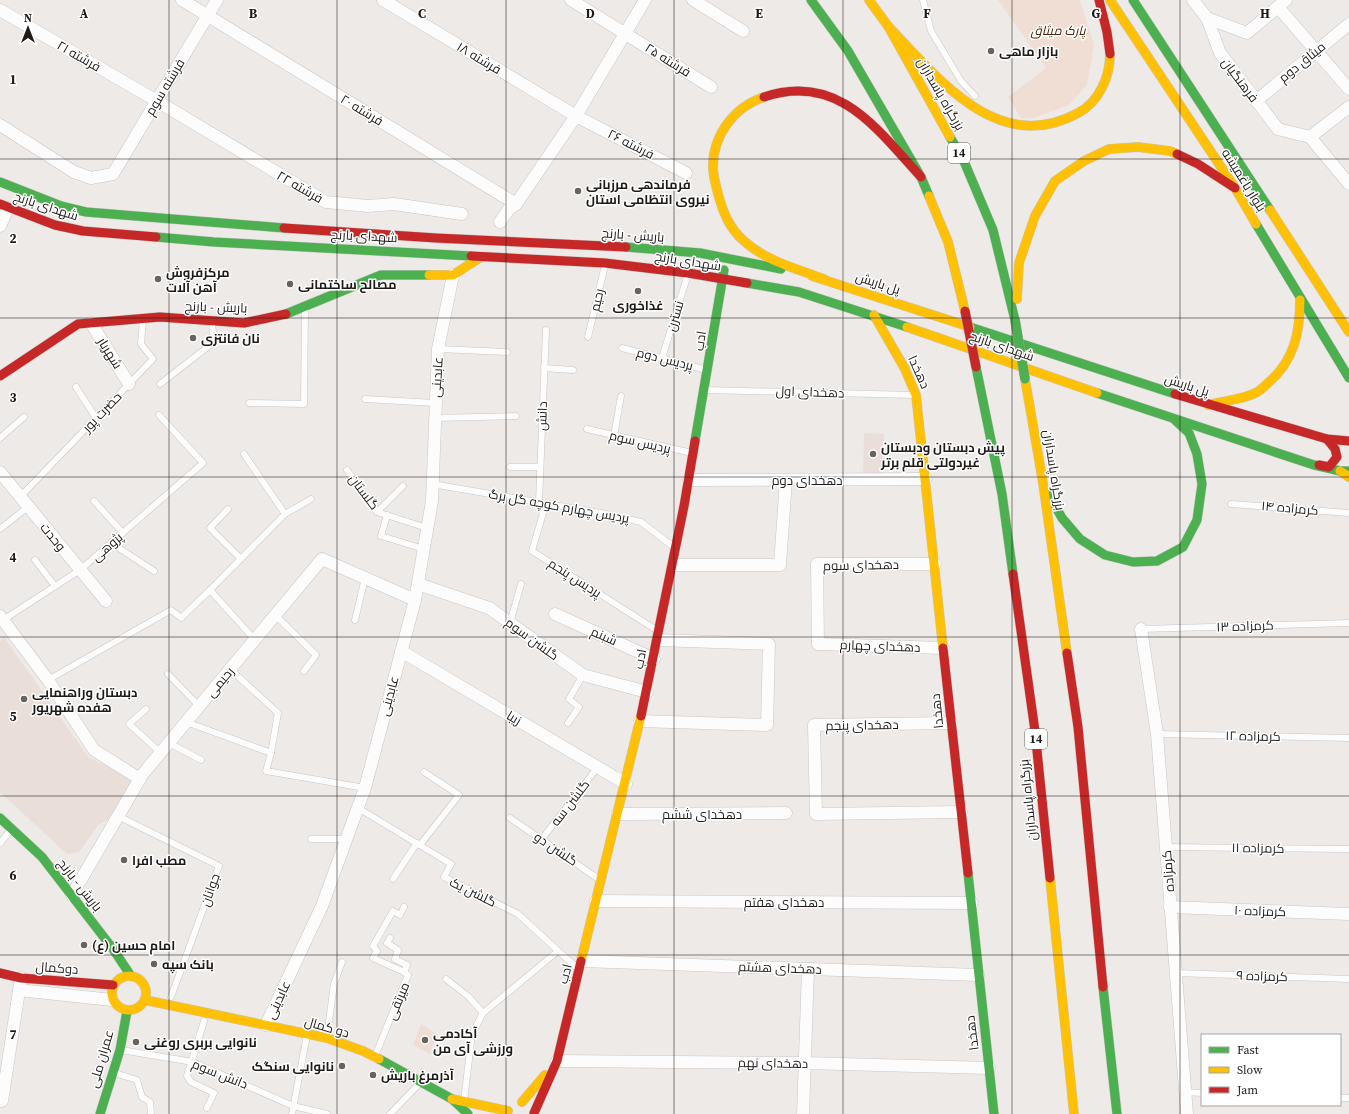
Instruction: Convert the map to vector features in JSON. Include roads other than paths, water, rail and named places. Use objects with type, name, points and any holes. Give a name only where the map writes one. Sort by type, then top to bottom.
[{"type":"main road","name":"14","points":[[811,0],[848,51],[921,177]]},
{"type":"main road","name":"بزرگراه پاسداران","points":[[869,0],[888,26],[963,159],[993,230],[1015,320],[1043,483],[1078,728],[1095,914],[1117,1114]]},
{"type":"main road","points":[[888,26],[964,101],[996,120],[1024,127],[1048,127],[1071,119],[1089,106],[1102,89],[1109,66],[1108,35],[1099,0]]},
{"type":"main road","name":"بلوار باغمیشه","points":[[1110,0],[1235,188],[1349,378]]},
{"type":"main road","name":"بلوار باغمیشه","points":[[1133,0],[1349,332]]},
{"type":"main road","points":[[824,279],[767,256],[745,242],[725,220],[713,168],[720,134],[738,112],[760,97],[789,90],[819,93],[844,102],[869,122],[921,177]]},
{"type":"main road","points":[[1015,320],[1019,263],[1035,216],[1056,181],[1084,161],[1109,149],[1138,147],[1170,151],[1198,164],[1235,188]]},
{"type":"main road","name":"بزرگراه پاسداران","points":[[921,177],[948,242],[965,311],[1002,494],[1035,731],[1074,1114]]},
{"type":"main road","name":"شهدای بارنج","points":[[0,182],[61,206],[86,212],[368,234],[506,242],[539,242]]},
{"type":"main road","name":"شهدای بارنج","points":[[4,206],[55,225],[83,231],[214,242],[359,248],[481,257],[605,263],[688,273],[799,292],[874,315],[1175,420],[1314,465],[1344,471]]},
{"type":"main road","name":"باریش - بارنج","points":[[539,242],[688,252],[725,258]]},
{"type":"main road","points":[[453,275],[481,257]]},
{"type":"main road","name":"پل باریش","points":[[725,258],[824,279],[1208,405],[1328,439],[1349,441]]},
{"type":"main road","name":"ادب","points":[[534,1113],[557,1061],[626,784],[647,692],[689,480],[723,280],[725,258]]},
{"type":"main road","name":"باریش - بارنج","points":[[0,376],[78,324],[160,316],[244,323],[284,315],[381,275],[453,275]]},
{"type":"main road","points":[[1208,405],[1255,393],[1275,379],[1286,365],[1296,344],[1301,323],[1300,298]]},
{"type":"main road","name":"دهخدا","points":[[874,315],[905,369],[916,396],[994,1114]]},
{"type":"main road","points":[[1043,483],[1062,518],[1080,539],[1104,555],[1133,562],[1157,562],[1183,547],[1197,520],[1202,484],[1197,454],[1189,433],[1175,420]]},
{"type":"main road","points":[[1314,465],[1329,467],[1335,463],[1337,451],[1328,439]]},
{"type":"main road","points":[[1344,471],[1349,477]]},
{"type":"main road","name":"باریش - بارنج","points":[[0,818],[42,857],[113,948],[130,976]]},
{"type":"main road","name":"دوکمال","points":[[0,973],[20,984],[113,985]]},
{"type":"main road","points":[[130,976],[138,978],[143,983],[146,990],[145,1000],[141,1006],[134,1010],[127,1011],[118,1008],[112,1000],[111,992],[113,985],[118,980],[130,976]]},
{"type":"main road","name":"دو کمال","points":[[146,990],[171,997],[186,1007]]},
{"type":"main road","name":"دو کمال","points":[[145,1000],[170,1006],[186,1007],[327,1038],[375,1057],[422,1081],[452,1099]]},
{"type":"main road","name":"عمران ملی","points":[[100,1114],[120,1050],[127,1011]]},
{"type":"main road","points":[[522,1102],[557,1061]]},
{"type":"main road","points":[[452,1099],[507,1112],[517,1103],[528,1102],[533,1106],[534,1113]]},
{"type":"main road","points":[[452,1099],[468,1114]]},
{"type":"street","name":"۲۰ فرشته","points":[[182,0],[207,17],[516,204]]},
{"type":"street","name":"فرشته سوم","points":[[0,125],[74,172],[91,178],[113,174],[217,0]]},
{"type":"street","name":"۱۸ فرشته","points":[[383,0],[576,116]]},
{"type":"street","name":"۲۵ فرشته","points":[[571,0],[711,87]]},
{"type":"street","points":[[500,222],[509,209],[516,204],[576,116],[645,0]]},
{"type":"street","points":[[693,0],[743,31]]},
{"type":"street","name":"فرهنگیان","points":[[1193,0],[1207,18],[1220,53],[1278,129],[1310,137]]},
{"type":"street","points":[[1207,18],[1247,33],[1282,3],[1316,51],[1349,89]]},
{"type":"street","name":"۲۱ فرشته","points":[[0,10],[157,101]]},
{"type":"street","name":"میثاق دوم","points":[[1256,101],[1349,24]]},
{"type":"street","name":"۲۲ فرشته","points":[[157,101],[326,202],[368,206],[394,204],[462,214]]},
{"type":"street","points":[[1349,107],[1310,137],[1349,184]]},
{"type":"street","name":"۲۶ فرشته","points":[[576,116],[686,173]]},
{"type":"street","points":[[0,226],[4,206]]},
{"type":"street","name":"عابدینی","points":[[266,1025],[322,906],[358,808],[365,788],[415,600],[432,501],[434,418],[438,349],[453,275]]},
{"type":"street","name":"شهریار","points":[[91,323],[129,384]]},
{"type":"street","name":"وحدت","points":[[0,472],[106,601]]},
{"type":"street","name":"دهخدای دوم","points":[[689,480],[926,479]]},
{"type":"street","points":[[673,565],[780,565],[786,480]]},
{"type":"street","name":"رحیمی","points":[[72,895],[140,779],[322,559],[415,600]]},
{"type":"street","name":"دهخدای سوم","points":[[818,644],[817,564],[935,564]]},
{"type":"street","name":"گلشن سوم","points":[[418,584],[489,608],[582,676],[647,692]]},
{"type":"street","name":"شبنم","points":[[555,614],[654,659]]},
{"type":"street","points":[[1,618],[48,680],[94,750],[140,779]]},
{"type":"street","name":"کرمزاده","points":[[1141,629],[1157,734],[1184,1092],[1187,1114]]},
{"type":"street","points":[[640,721],[767,726],[768,644],[658,636]]},
{"type":"street","name":"دهخدای چهارم","points":[[818,644],[943,648]]},
{"type":"street","name":"زیبا","points":[[401,651],[626,784]]},
{"type":"street","name":"دهخدای پنجم","points":[[951,723],[814,726],[816,814],[961,812]]},
{"type":"street","name":"دهخدای ششم","points":[[618,814],[786,813]]},
{"type":"street","name":"دهخدای هفتم","points":[[596,901],[972,903]]},
{"type":"street","name":"کرمزاده ١٠","points":[[1170,907],[1349,914]]},
{"type":"street","name":"دهخدای هشتم","points":[[580,966],[808,969],[978,975]]},
{"type":"street","points":[[803,1114],[808,969]]},
{"type":"street","points":[[2,1101],[20,984],[112,1000]]},
{"type":"street","name":"دهخدای نهم","points":[[557,1061],[805,1063],[989,1068]]},
{"type":"lane","points":[[923,0],[931,31],[961,81],[996,120]]},
{"type":"lane","name":"رحیم","points":[[588,337],[605,263]]},
{"type":"lane","name":"نسترن","points":[[662,358],[688,273]]},
{"type":"lane","points":[[249,403],[304,404],[305,306]]},
{"type":"lane","name":"حضرت پور","points":[[20,497],[153,359],[141,344],[144,318]]},
{"type":"lane","points":[[160,384],[214,342],[212,321]]},
{"type":"lane","name":"دانش","points":[[539,502],[546,330]]},
{"type":"lane","name":"پردیس دوم","points":[[622,348],[708,370]]},
{"type":"lane","points":[[438,349],[507,352]]},
{"type":"lane","points":[[544,368],[573,370]]},
{"type":"lane","points":[[76,387],[96,418]]},
{"type":"lane","name":"دهخدای اول","points":[[705,390],[916,396]]},
{"type":"lane","points":[[614,436],[621,396]]},
{"type":"lane","points":[[365,399],[435,403]]},
{"type":"lane","name":"پژوهی","points":[[1,618],[80,570],[203,463],[159,415]]},
{"type":"lane","points":[[434,418],[516,416]]},
{"type":"lane","points":[[0,438],[24,417]]},
{"type":"lane","name":"پردیس سوم","points":[[587,429],[693,454]]},
{"type":"lane","points":[[244,454],[285,514]]},
{"type":"lane","points":[[510,466],[540,467]]},
{"type":"lane","name":"گلستان","points":[[347,470],[377,512],[427,528]]},
{"type":"lane","name":"پردیس چهارم کوچه گل برگ","points":[[432,484],[546,503],[641,522],[676,549]]},
{"type":"lane","points":[[377,512],[403,486]]},
{"type":"lane","points":[[48,680],[172,610],[181,618],[285,514],[310,499]]},
{"type":"lane","points":[[94,501],[123,532]]},
{"type":"lane","name":"پردیس پنجم","points":[[546,503],[532,551],[658,636]]},
{"type":"lane","name":"کرمزاده ۱۴","points":[[1231,504],[1349,513]]},
{"type":"lane","points":[[0,529],[28,507]]},
{"type":"lane","points":[[228,510],[210,528],[241,559]]},
{"type":"lane","points":[[387,515],[381,536],[424,549]]},
{"type":"lane","points":[[111,543],[154,571]]},
{"type":"lane","points":[[35,560],[55,586]]},
{"type":"lane","points":[[355,620],[366,578]]},
{"type":"lane","points":[[510,623],[521,584]]},
{"type":"lane","points":[[210,590],[255,640]]},
{"type":"lane","points":[[275,615],[316,655],[304,671]]},
{"type":"lane","name":"کرمزاده ۱۳","points":[[1141,629],[1349,623]]},
{"type":"lane","points":[[230,669],[278,713],[271,753],[266,771],[365,788]]},
{"type":"lane","points":[[168,674],[199,706]]},
{"type":"lane","points":[[568,723],[579,707],[569,699],[582,676]]},
{"type":"lane","points":[[146,709],[129,724],[160,753]]},
{"type":"lane","points":[[186,722],[271,753]]},
{"type":"lane","name":"کرمزاده ١٢","points":[[1157,734],[1349,738]]},
{"type":"lane","points":[[169,743],[201,760]]},
{"type":"lane","name":"گلشن سه","points":[[541,840],[598,767]]},
{"type":"lane","points":[[392,878],[459,795],[424,772]]},
{"type":"lane","name":"گلشن یک","points":[[358,808],[451,864],[444,878],[518,914],[558,951],[580,966]]},
{"type":"lane","name":"جوانان","points":[[118,816],[219,866],[171,997]]},
{"type":"lane","name":"گلشن دو","points":[[510,818],[601,880]]},
{"type":"lane","points":[[0,843],[12,829]]},
{"type":"lane","points":[[311,839],[346,839]]},
{"type":"lane","name":"کرمزاده ١١","points":[[1166,847],[1349,849]]},
{"type":"lane","points":[[404,907],[400,915],[393,911],[373,946],[377,951],[373,958],[404,972]]},
{"type":"lane","name":"میرتقی","points":[[375,1057],[408,975],[404,972],[407,965],[395,959],[398,950],[387,943],[390,938]]},
{"type":"lane","points":[[464,1102],[472,1034],[483,1013],[558,951]]},
{"type":"lane","points":[[327,1038],[334,984],[342,962]]},
{"type":"lane","name":"کرمزاده ٩","points":[[1175,974],[1349,978]]},
{"type":"lane","points":[[446,979],[469,996],[483,1013]]},
{"type":"lane","points":[[204,1021],[193,1062],[187,1076],[191,1082],[214,1093],[207,1108]]},
{"type":"lane","points":[[292,1114],[307,1033]]},
{"type":"lane","name":"دانش سوم","points":[[120,1050],[193,1062],[293,1106],[327,1114]]},
{"type":"lane","points":[[112,1072],[137,1080],[142,1096],[150,1102],[151,1114]]},
{"type":"lane","points":[[390,1114],[422,1081]]},
{"type":"lane","points":[[1184,1092],[1201,1093]]},
{"type":"place","name":"بازار ماهی","points":[[991,51]]},
{"type":"place","name":"فرماندهی مرزبانی نیروی انتظامی استان","points":[[578,191]]},
{"type":"place","name":"مرکزفروش آهن آلات","points":[[158,279]]},
{"type":"place","name":"مصالح ساختمانی","points":[[290,284]]},
{"type":"place","name":"غذاخوری","points":[[638,291]]},
{"type":"place","name":"نان فانتزی","points":[[193,338]]},
{"type":"place","name":"پیش دبستان ودبستان غیردولتی قلم برتر","points":[[873,454]]},
{"type":"place","name":"دبستان وراهنمایی هفده شهریور","points":[[24,699]]},
{"type":"place","name":"مطب افرا","points":[[124,860]]},
{"type":"place","name":"امام حسین (ع)","points":[[84,945]]},
{"type":"place","name":"بانک سپه","points":[[154,964]]},
{"type":"place","name":"آکادمی ورزشی آی من","points":[[425,1040]]},
{"type":"place","name":"نانوایی بربری روغنی","points":[[136,1042]]},
{"type":"place","name":"نانوایی سنگک","points":[[342,1066]]},
{"type":"place","name":"آذرمرغ باریش","points":[[373,1075]]},
{"type":"park label","name":"پارک میثاق","points":[[1058,30]]}]
